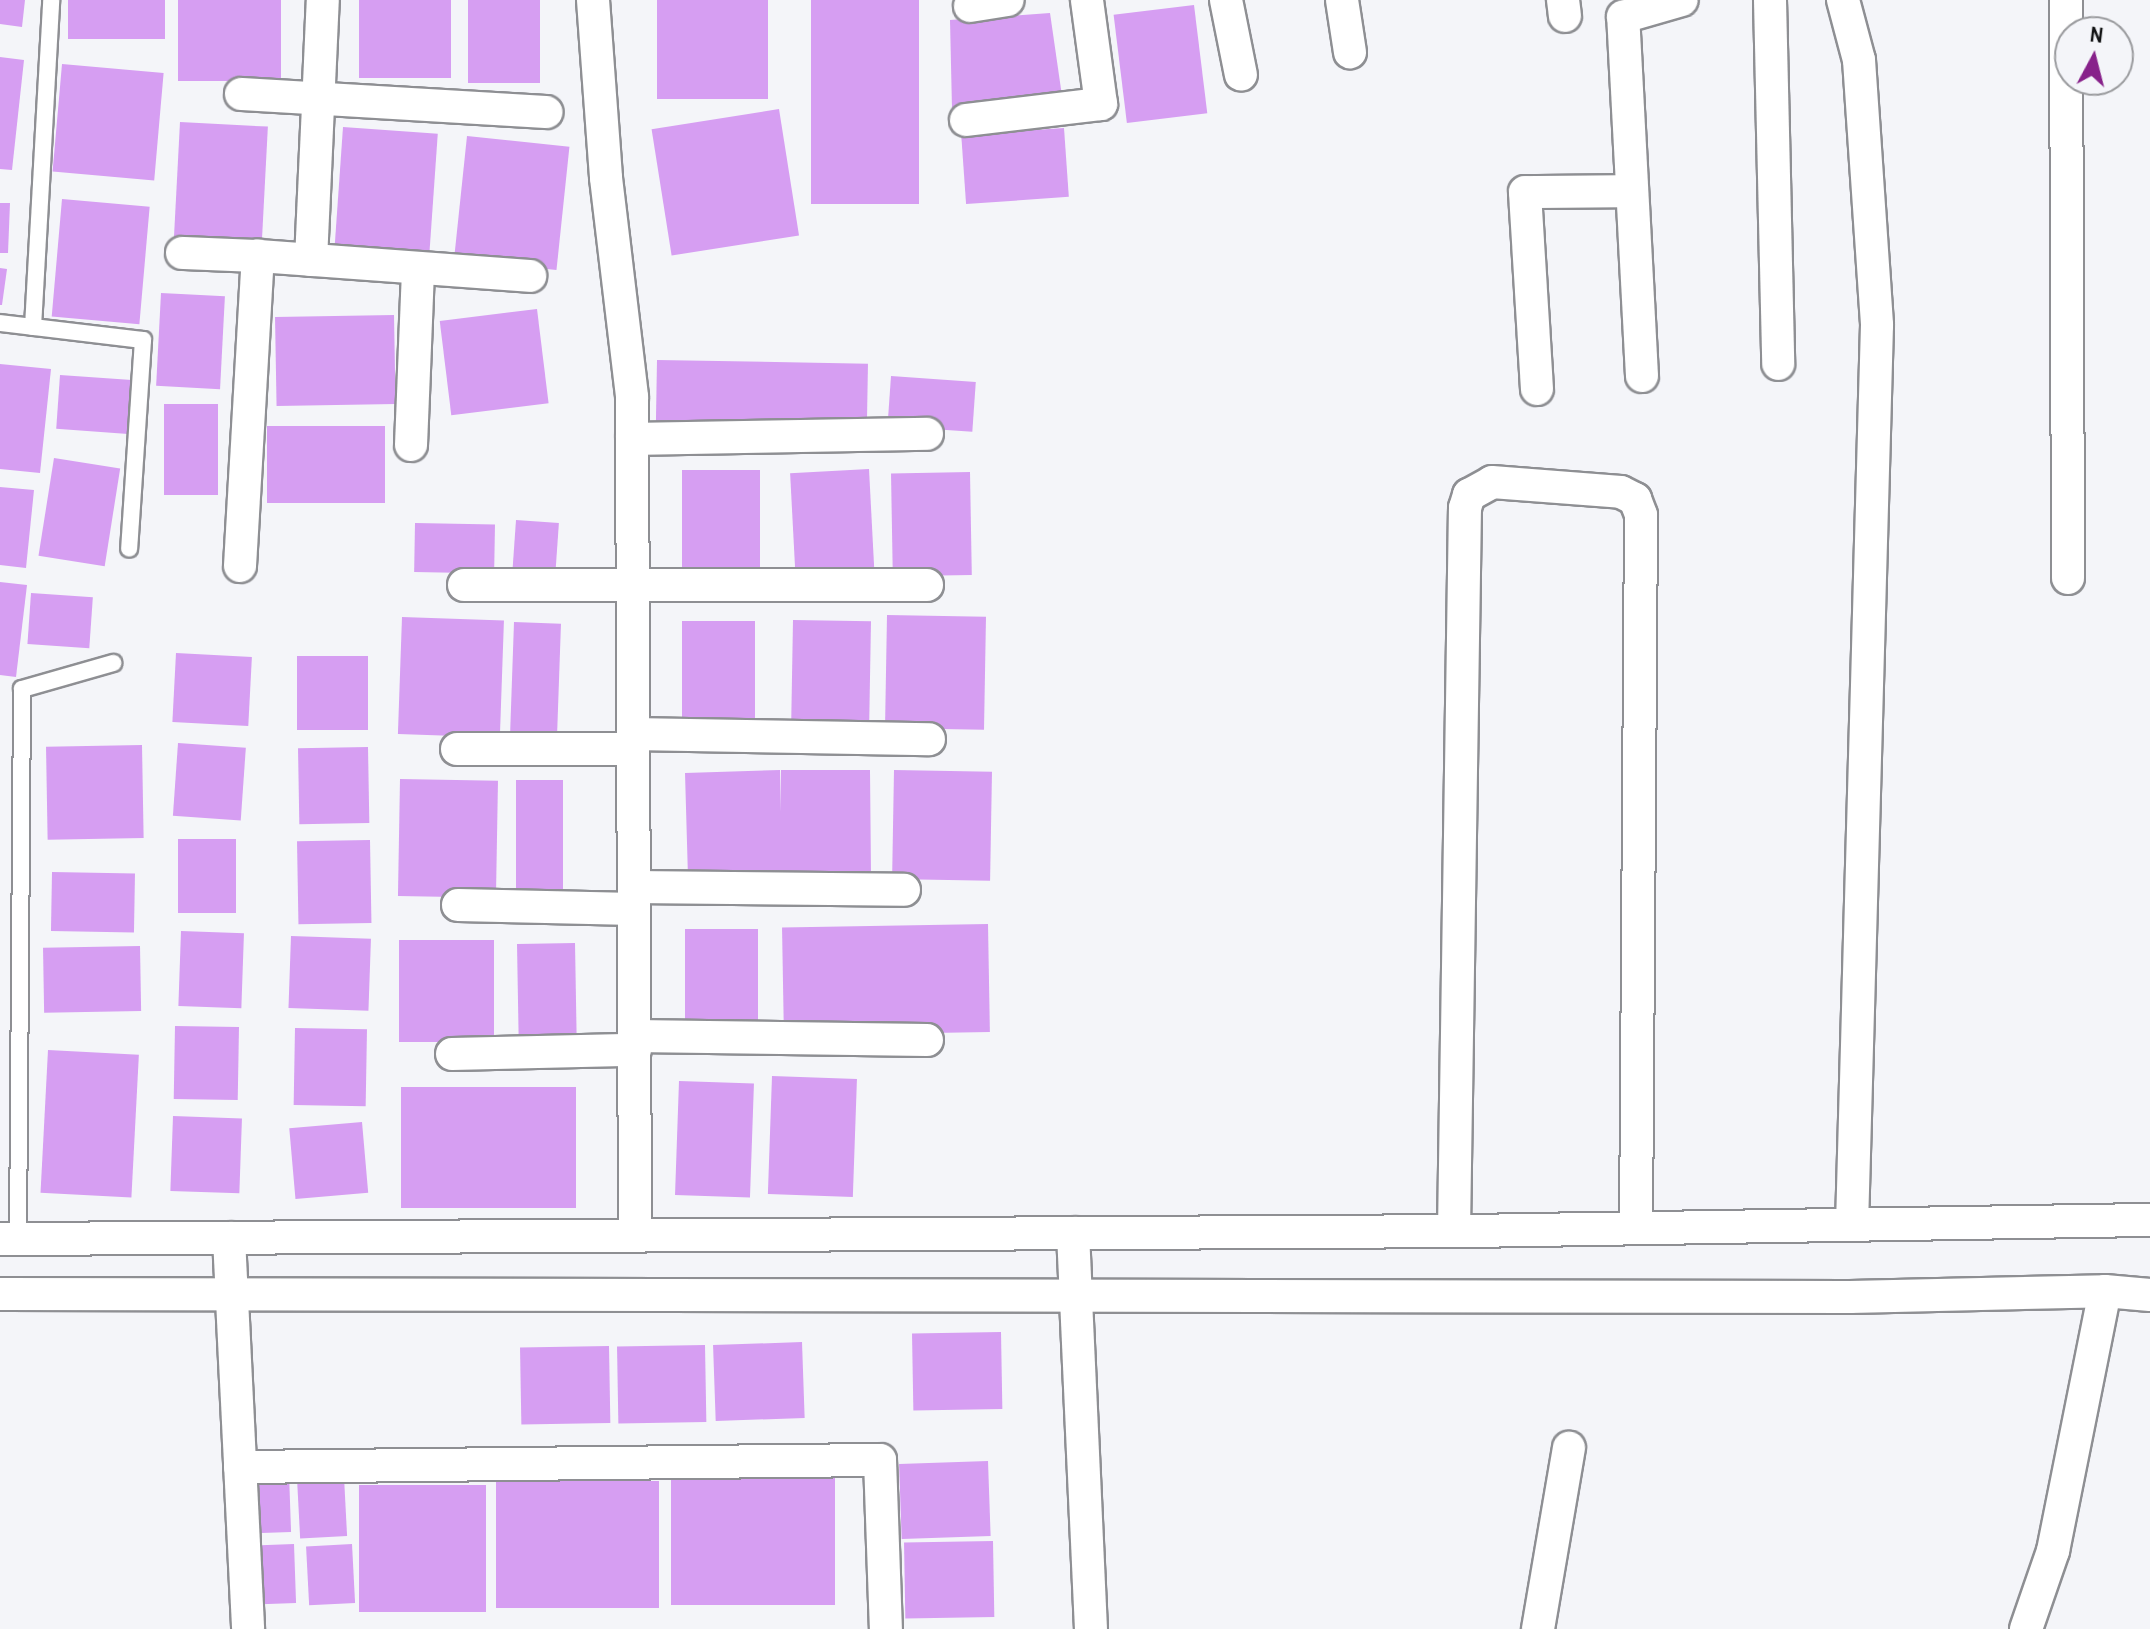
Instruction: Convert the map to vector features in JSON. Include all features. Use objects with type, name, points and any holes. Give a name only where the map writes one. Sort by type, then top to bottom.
[{"type":"street","points":[[311,260],[323,0]]},
{"type":"street","points":[[593,0],[632,439],[635,1236]]},
{"type":"street","points":[[970,6],[1008,0]]},
{"type":"street","points":[[966,120],[1101,104],[1087,0]]},
{"type":"street","points":[[1226,0],[1241,75]]},
{"type":"street","points":[[1342,0],[1350,52]]},
{"type":"street","points":[[1642,376],[1623,17],[1682,0]]},
{"type":"street","points":[[1770,0],[1778,364]]},
{"type":"street","points":[[1843,0],[1859,60],[1877,325],[1852,1225]]},
{"type":"street","points":[[2066,0],[2068,578]]},
{"type":"street","points":[[241,94],[546,112]]},
{"type":"street","points":[[1537,389],[1525,192],[1632,191]]},
{"type":"street","points":[[182,253],[530,276]]},
{"type":"street","points":[[240,566],[258,256]]},
{"type":"street","points":[[411,445],[418,268]]},
{"type":"street","points":[[632,439],[927,434]]},
{"type":"street","points":[[1454,1231],[1465,508],[1469,495],[1492,482],[1621,492],[1635,499],[1641,515],[1636,1228]]},
{"type":"street","points":[[464,585],[927,585]]},
{"type":"street","points":[[457,749],[633,742],[929,739]]},
{"type":"street","points":[[458,905],[904,890]]},
{"type":"street","points":[[452,1054],[635,1043],[927,1040]]},
{"type":"street","points":[[9,1239],[1454,1231],[2150,1220]]},
{"type":"street","points":[[1073,1233],[1091,1629]]},
{"type":"street","points":[[229,1238],[248,1629]]},
{"type":"street","points":[[2026,1629],[2053,1551],[2105,1291]]},
{"type":"street","points":[[0,1294],[1076,1293],[1850,1297],[2105,1291],[2150,1295]]},
{"type":"street","points":[[1538,1629],[1569,1448]]},
{"type":"street","points":[[240,1467],[880,1460],[886,1629]]},
{"type":"lane","points":[[33,327],[51,0]]},
{"type":"lane","points":[[0,323],[143,340],[129,549]]},
{"type":"lane","points":[[9,1239],[22,689],[113,663]]},
{"type":"building","points":[[0,0],[25,0],[22,27],[0,24]]},
{"type":"building","points":[[68,0],[165,0],[165,39],[68,39]]},
{"type":"building","points":[[178,0],[281,0],[281,81],[178,81]]},
{"type":"building","points":[[359,0],[451,0],[451,78],[359,78]]},
{"type":"building","points":[[468,0],[540,0],[540,83],[468,83]]},
{"type":"building","points":[[657,0],[768,0],[768,99],[657,99]]},
{"type":"building","points":[[811,0],[919,0],[919,204],[811,204]]},
{"type":"building","points":[[1194,5],[1207,113],[1127,123],[1114,15]]},
{"type":"building","points":[[1050,13],[1062,96],[952,109],[950,20]]},
{"type":"building","points":[[0,57],[24,60],[12,170],[0,169]]},
{"type":"building","points":[[62,64],[164,73],[154,180],[53,172]]},
{"type":"building","points":[[779,109],[799,235],[672,256],[652,129]]},
{"type":"building","points":[[180,122],[268,127],[261,248],[174,244]]},
{"type":"building","points":[[343,127],[438,134],[429,260],[334,254]]},
{"type":"building","points":[[1064,128],[1069,197],[966,204],[961,135]]},
{"type":"building","points":[[467,136],[569,147],[556,270],[454,259]]},
{"type":"building","points":[[62,199],[150,207],[139,324],[52,317]]},
{"type":"building","points":[[0,203],[10,203],[8,253],[0,253]]},
{"type":"building","points":[[0,268],[7,269],[2,305],[0,305]]},
{"type":"building","points":[[161,293],[225,296],[220,389],[156,386]]},
{"type":"building","points":[[537,309],[549,403],[451,415],[440,321]]},
{"type":"building","points":[[394,315],[396,404],[277,406],[275,317]]},
{"type":"building","points":[[657,360],[868,364],[867,432],[656,428]]},
{"type":"building","points":[[0,364],[51,369],[40,473],[0,469]]},
{"type":"building","points":[[60,375],[132,380],[128,434],[56,429]]},
{"type":"building","points":[[891,376],[976,382],[972,432],[888,426]]},
{"type":"building","points":[[164,404],[218,404],[218,495],[164,495]]},
{"type":"building","points":[[267,426],[385,426],[385,503],[267,503]]},
{"type":"building","points":[[54,458],[120,468],[105,566],[39,556]]},
{"type":"building","points":[[869,469],[874,574],[796,578],[790,473]]},
{"type":"building","points":[[682,470],[760,470],[760,573],[682,573]]},
{"type":"building","points":[[970,472],[972,575],[893,576],[891,473]]},
{"type":"building","points":[[0,487],[34,490],[26,568],[0,565]]},
{"type":"building","points":[[516,520],[559,523],[555,573],[513,570]]},
{"type":"building","points":[[415,523],[495,524],[494,573],[414,572]]},
{"type":"building","points":[[0,582],[27,585],[16,677],[0,675]]},
{"type":"building","points":[[31,593],[93,597],[89,648],[27,644]]},
{"type":"building","points":[[887,615],[986,617],[984,730],[885,728]]},
{"type":"building","points":[[402,617],[504,621],[500,737],[398,734]]},
{"type":"building","points":[[793,620],[871,621],[869,728],[791,727]]},
{"type":"building","points":[[682,621],[755,621],[755,727],[682,727]]},
{"type":"building","points":[[514,622],[561,624],[557,741],[510,739]]},
{"type":"building","points":[[176,653],[252,657],[248,726],[172,722]]},
{"type":"building","points":[[297,656],[368,656],[368,730],[297,730]]},
{"type":"building","points":[[178,743],[246,748],[241,821],[173,816]]},
{"type":"building","points":[[142,745],[144,838],[48,840],[46,747]]},
{"type":"building","points":[[368,747],[369,823],[299,824],[298,748]]},
{"type":"building","points":[[780,770],[781,812],[781,770],[870,770],[871,875],[688,878],[685,773]]},
{"type":"building","points":[[894,770],[992,772],[990,881],[892,879]]},
{"type":"building","points":[[400,779],[498,781],[496,898],[398,896]]},
{"type":"building","points":[[516,780],[563,780],[563,899],[516,899]]},
{"type":"building","points":[[178,839],[236,839],[236,913],[178,913]]},
{"type":"building","points":[[370,840],[371,923],[298,924],[297,841]]},
{"type":"building","points":[[52,872],[135,873],[134,932],[51,931]]},
{"type":"building","points":[[988,924],[990,1032],[784,1036],[782,928]]},
{"type":"building","points":[[685,929],[758,929],[758,1030],[685,1030]]},
{"type":"building","points":[[181,931],[244,933],[241,1008],[178,1006]]},
{"type":"building","points":[[291,936],[371,939],[368,1011],[288,1008]]},
{"type":"building","points":[[399,940],[494,940],[494,1042],[399,1042]]},
{"type":"building","points":[[575,943],[577,1040],[519,1041],[517,944]]},
{"type":"building","points":[[140,946],[141,1011],[44,1013],[43,948]]},
{"type":"building","points":[[175,1026],[239,1027],[238,1100],[174,1099]]},
{"type":"building","points":[[295,1028],[367,1029],[366,1106],[294,1105]]},
{"type":"building","points":[[48,1050],[139,1055],[131,1198],[41,1193]]},
{"type":"building","points":[[772,1076],[857,1079],[853,1197],[768,1194]]},
{"type":"building","points":[[679,1081],[754,1084],[750,1198],[675,1195]]},
{"type":"building","points":[[401,1087],[576,1087],[576,1208],[401,1208]]},
{"type":"building","points":[[173,1116],[242,1118],[239,1193],[170,1191]]},
{"type":"building","points":[[362,1122],[368,1193],[295,1199],[289,1128]]},
{"type":"building","points":[[1001,1332],[1002,1409],[913,1411],[912,1334]]},
{"type":"building","points":[[802,1342],[805,1418],[716,1421],[713,1345]]},
{"type":"building","points":[[705,1345],[706,1422],[618,1424],[617,1347]]},
{"type":"building","points":[[609,1346],[610,1423],[521,1425],[520,1348]]},
{"type":"building","points":[[988,1461],[991,1536],[902,1539],[899,1464]]},
{"type":"building","points":[[289,1473],[291,1532],[245,1534],[243,1475]]},
{"type":"building","points":[[344,1477],[347,1536],[300,1538],[297,1479]]},
{"type":"building","points":[[671,1478],[835,1478],[835,1605],[671,1605]]},
{"type":"building","points":[[496,1481],[659,1481],[659,1608],[496,1608]]},
{"type":"building","points":[[359,1485],[486,1485],[486,1612],[359,1612]]},
{"type":"building","points":[[993,1541],[994,1617],[905,1619],[904,1543]]},
{"type":"building","points":[[294,1544],[296,1603],[250,1605],[248,1546]]},
{"type":"building","points":[[352,1544],[355,1603],[309,1605],[306,1546]]}]
